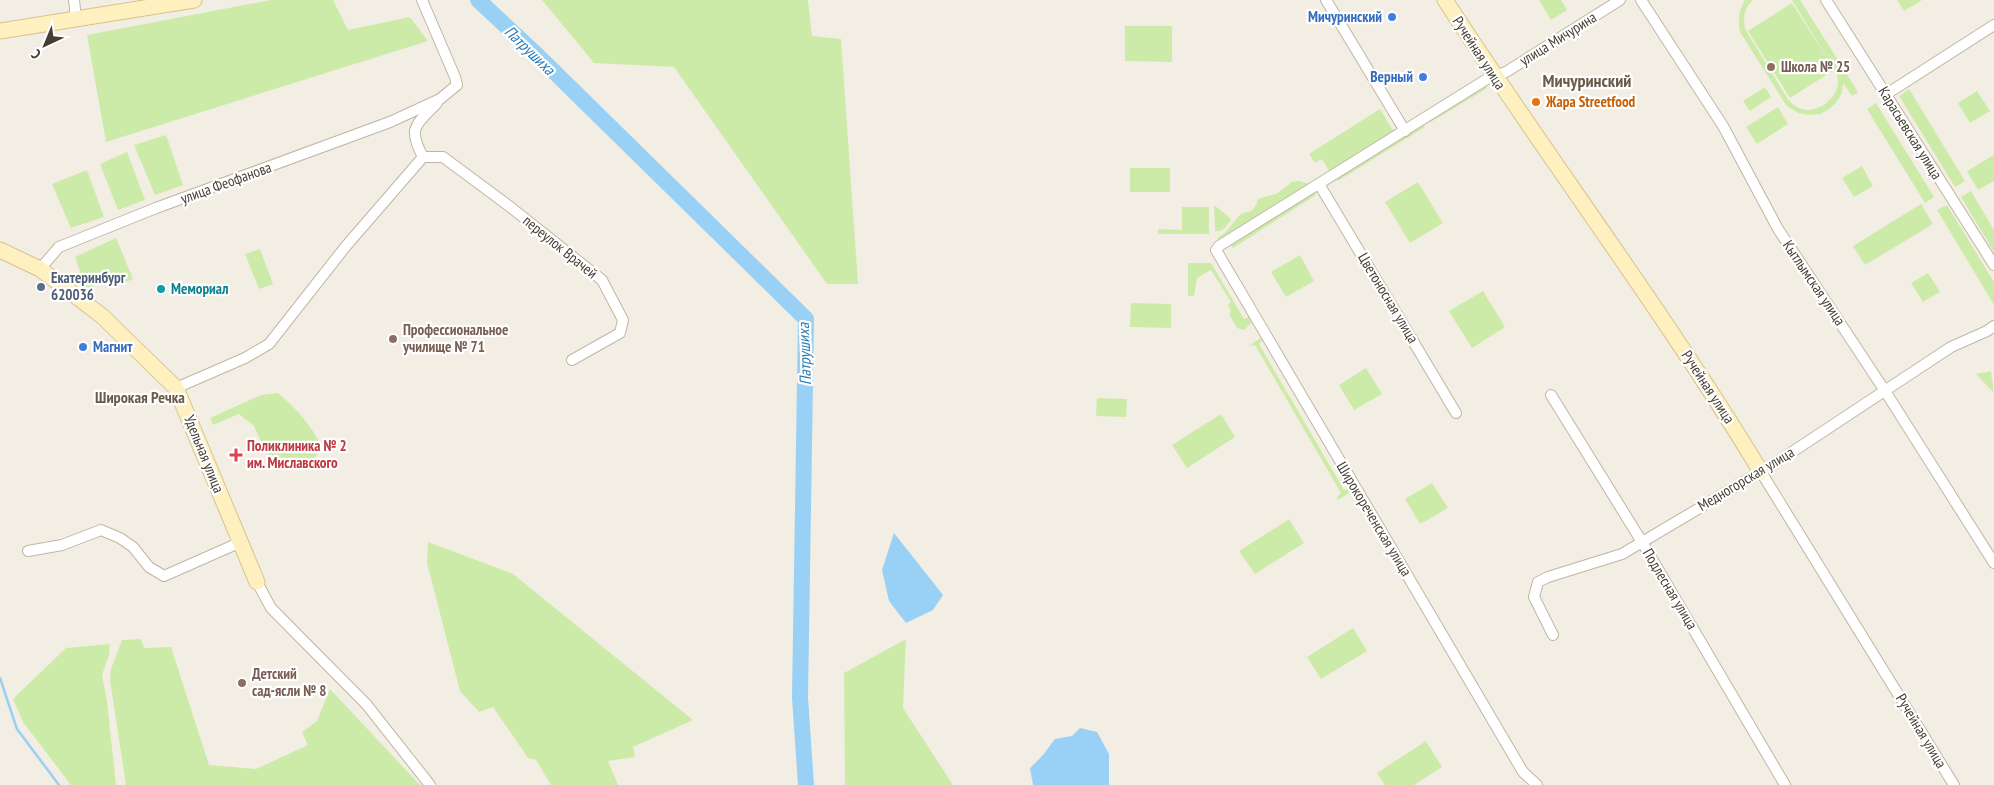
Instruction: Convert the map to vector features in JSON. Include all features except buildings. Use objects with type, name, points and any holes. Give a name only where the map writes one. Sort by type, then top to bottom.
[{"type":"street","points":[[74,0],[76,18]]},
{"type":"street","points":[[0,31],[194,0]]},
{"type":"street","name":"улица Феофанова","points":[[40,269],[59,247],[156,208],[390,122],[440,99],[457,85],[422,0]]},
{"type":"street","points":[[1326,0],[1405,131]]},
{"type":"street","name":"Ручейная улица","points":[[1445,0],[1494,75],[1690,357],[1954,785]]},
{"type":"street","name":"улица Мичурина","points":[[1494,75],[1506,72],[1620,0]]},
{"type":"street","name":"Кытлымская улица","points":[[1641,0],[1723,126],[1778,229],[1885,391],[1994,563]]},
{"type":"street","name":"Карасьевская улица","points":[[1826,0],[1994,265]]},
{"type":"street","points":[[1886,95],[1994,25]]},
{"type":"street","points":[[1319,184],[1494,75]]},
{"type":"street","points":[[176,388],[245,358],[269,344],[346,246],[423,157],[414,140],[415,126],[440,99]]},
{"type":"street","name":"переулок Врачей","points":[[423,157],[444,157],[602,280],[623,320],[620,333],[572,360]]},
{"type":"street","name":"Широкореченская улица","points":[[1319,184],[1216,250],[1523,772],[1537,785]]},
{"type":"street","name":"Цветоносная улица","points":[[1319,184],[1456,413]]},
{"type":"street","points":[[0,250],[40,269]]},
{"type":"street","name":"Удельная улица","points":[[40,269],[102,316],[176,388],[257,582],[272,608],[366,705],[430,785]]},
{"type":"street","name":"Медногорская улица","points":[[1553,635],[1534,597],[1538,582],[1548,577],[1622,554],[1761,472],[1951,347],[1994,326]]},
{"type":"street","name":"Подлесная улица","points":[[1551,395],[1642,542],[1785,785]]},
{"type":"street","points":[[28,551],[62,545],[100,530],[120,538],[133,547],[150,567],[164,576],[241,542]]},
{"type":"green space","points":[[271,0],[333,0],[348,30],[410,17],[428,41],[106,142],[87,35]]},
{"type":"green space","points":[[542,0],[808,0],[812,36],[841,39],[858,284],[827,284],[674,67],[594,63]]},
{"type":"green space","points":[[1539,0],[1561,0],[1567,10],[1551,20]]},
{"type":"green space","points":[[1745,0],[1753,0],[1745,13],[1745,29],[1789,101],[1799,108],[1815,109],[1830,100],[1838,85],[1838,77],[1834,70],[1790,98],[1748,31],[1792,3],[1834,69],[1792,0],[1800,0],[1858,92],[1852,96],[1843,83],[1842,93],[1836,103],[1820,114],[1798,113],[1786,105],[1740,32],[1739,16]]},
{"type":"green space","points":[[1897,0],[1922,0],[1904,11]]},
{"type":"green space","points":[[1125,26],[1172,26],[1172,62],[1125,61]]},
{"type":"green space","points":[[1485,85],[1486,89],[1429,123],[1429,120]]},
{"type":"green space","points":[[1765,87],[1771,97],[1750,111],[1743,101]]},
{"type":"green space","points":[[1909,89],[1965,181],[1955,187],[1899,96]]},
{"type":"green space","points":[[1977,91],[1990,111],[1970,123],[1958,103]]},
{"type":"green space","points":[[1876,103],[1934,197],[1925,203],[1867,109]]},
{"type":"green space","points":[[1778,107],[1788,124],[1757,144],[1746,127]]},
{"type":"green space","points":[[1380,109],[1394,132],[1330,172],[1322,159],[1315,163],[1309,154]]},
{"type":"green space","points":[[1421,124],[1425,127],[1338,181],[1336,178]]},
{"type":"green space","points":[[166,135],[183,185],[155,195],[134,145]]},
{"type":"green space","points":[[127,152],[145,200],[118,210],[100,164]]},
{"type":"green space","points":[[1994,155],[1994,181],[1978,190],[1967,171]]},
{"type":"green space","points":[[1862,166],[1873,186],[1854,197],[1842,178]]},
{"type":"green space","points":[[1130,168],[1170,168],[1170,192],[1130,192]]},
{"type":"green space","points":[[87,170],[104,217],[71,228],[52,184]]},
{"type":"green space","points":[[1299,181],[1309,184],[1219,241],[1217,238],[1227,231],[1241,214],[1254,209],[1258,199],[1276,194],[1292,182]]},
{"type":"green space","points":[[1418,182],[1443,223],[1410,243],[1385,202]]},
{"type":"green space","points":[[1971,191],[1994,230],[1994,252],[1961,197]]},
{"type":"green space","points":[[1313,192],[1316,195],[1233,248],[1230,244]]},
{"type":"green space","points":[[1921,204],[1933,224],[1865,265],[1853,246]]},
{"type":"green space","points":[[1214,205],[1231,220],[1220,231],[1215,231]]},
{"type":"green space","points":[[1947,205],[1994,282],[1994,305],[1937,210]]},
{"type":"green space","points":[[1182,207],[1209,207],[1209,234],[1158,234],[1158,229],[1182,230]]},
{"type":"green space","points":[[116,238],[133,279],[114,287],[108,277],[92,283],[94,290],[87,293],[75,257]]},
{"type":"green space","points":[[260,249],[273,284],[259,289],[245,254]]},
{"type":"green space","points":[[1300,255],[1314,281],[1286,297],[1271,272]]},
{"type":"green space","points":[[1188,263],[1211,263],[1244,319],[1249,317],[1251,323],[1244,330],[1237,328],[1229,314],[1231,312],[1228,305],[1231,302],[1211,270],[1197,278],[1194,296],[1188,296]]},
{"type":"green space","points":[[1928,273],[1940,292],[1923,302],[1911,283]]},
{"type":"green space","points":[[1483,291],[1505,327],[1472,348],[1449,311]]},
{"type":"green space","points":[[1131,303],[1171,304],[1171,328],[1130,327]]},
{"type":"green space","points":[[1262,337],[1263,340],[1259,344],[1344,490],[1348,489],[1350,492],[1338,500],[1337,497],[1341,493],[1255,345],[1248,346]]},
{"type":"green space","points":[[1366,368],[1382,394],[1354,410],[1339,385]]},
{"type":"green space","points":[[1991,371],[1994,393],[1976,374]]},
{"type":"green space","points":[[278,393],[303,417],[318,439],[321,447],[314,460],[277,471],[273,469],[254,426],[239,414],[213,425],[210,418],[261,395]]},
{"type":"green space","points":[[1097,398],[1127,399],[1126,417],[1096,416]]},
{"type":"green space","points":[[1221,414],[1235,437],[1187,468],[1172,445]]},
{"type":"green space","points":[[1432,483],[1448,508],[1420,524],[1405,499]]},
{"type":"green space","points":[[1289,519],[1304,543],[1255,574],[1239,551]]},
{"type":"green space","points":[[428,542],[513,574],[693,720],[633,747],[635,757],[608,761],[618,785],[551,785],[536,760],[528,758],[493,707],[479,712],[460,691],[427,563]]},
{"type":"green space","points":[[1353,628],[1367,651],[1321,679],[1307,657]]},
{"type":"green space","points":[[141,639],[144,648],[171,647],[209,765],[256,769],[308,745],[302,732],[317,721],[330,689],[420,785],[126,785],[110,680],[111,669],[122,640]]},
{"type":"green space","points":[[906,639],[903,708],[953,785],[845,785],[844,673]]},
{"type":"green space","points":[[110,644],[109,655],[102,675],[107,701],[116,785],[71,785],[23,722],[13,699],[66,648]]},
{"type":"green space","points":[[1426,741],[1442,767],[1414,785],[1385,785],[1377,773]]},
{"type":"water","points":[[894,533],[943,595],[933,610],[906,623],[889,601],[882,570]]},
{"type":"water","points":[[1080,728],[1097,732],[1109,754],[1109,785],[1033,785],[1030,768],[1055,739],[1072,736]]},
{"type":"waterway","name":"Патрушиха","points":[[478,0],[534,52],[806,319],[800,698],[806,785]]},
{"type":"waterway","points":[[0,678],[17,729],[59,785]]},
{"type":"place","name":"Мичуринский","points":[[1392,17]]},
{"type":"place","name":"Школа № 25","points":[[1771,67]]},
{"type":"place","name":"Верный","points":[[1423,77]]},
{"type":"place","name":"Жара Streetfood","points":[[1536,102]]},
{"type":"place","name":"Екатеринбург 620036","points":[[41,287]]},
{"type":"place","name":"Мемориал","points":[[161,289]]},
{"type":"place","name":"Профессиональное училище № 71","points":[[393,339]]},
{"type":"place","name":"Магнит","points":[[83,347]]},
{"type":"place","name":"Поликлиника № 2 им. Миславского","points":[[236,455]]},
{"type":"place","name":"Детский сад-ясли № 8","points":[[242,683]]},
{"type":"district","name":"Мичуринский","points":[[1587,81]]},
{"type":"district","name":"Широкая Речка","points":[[140,397]]}]
